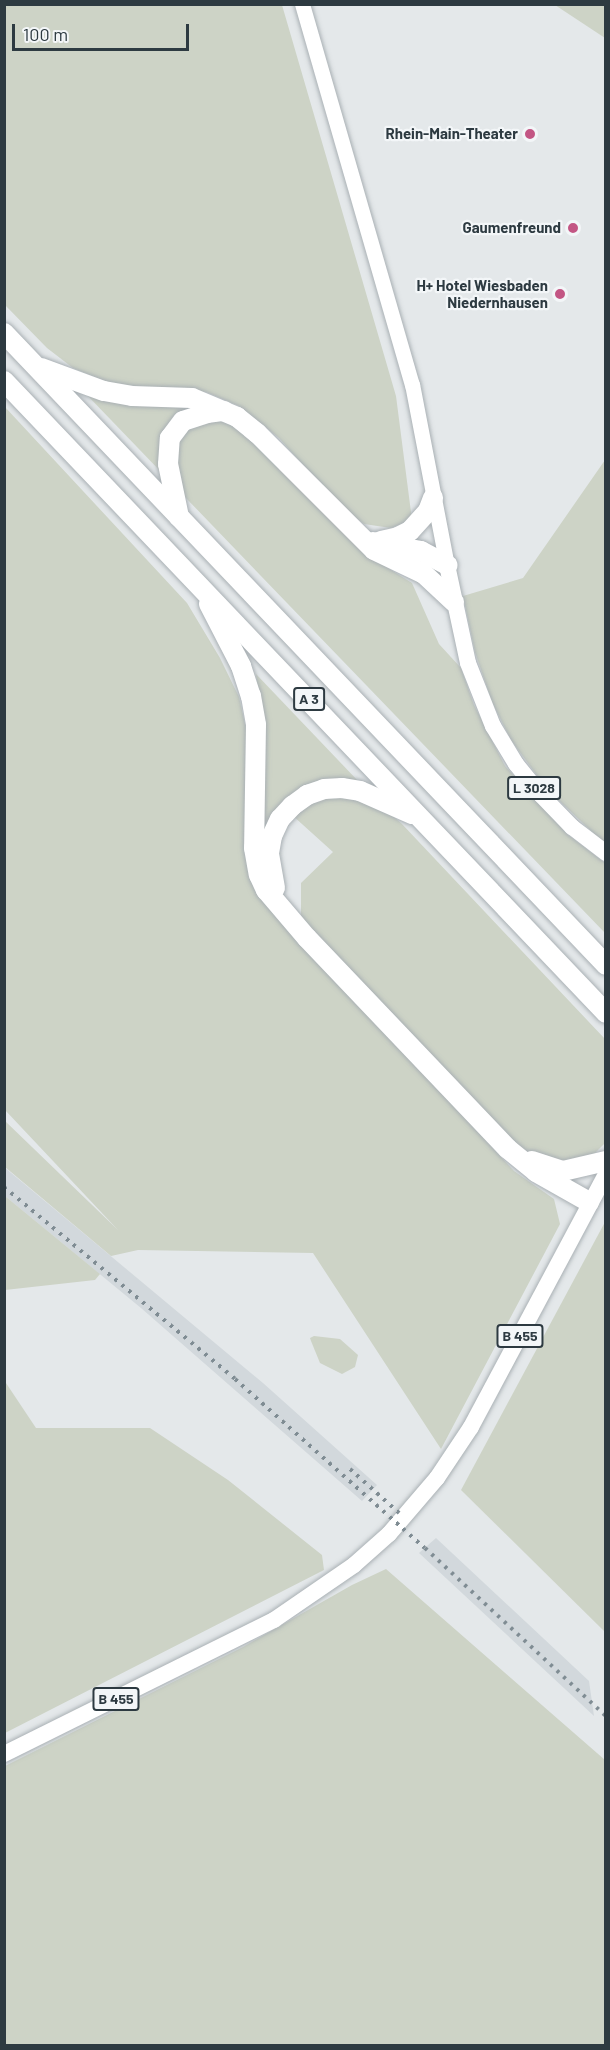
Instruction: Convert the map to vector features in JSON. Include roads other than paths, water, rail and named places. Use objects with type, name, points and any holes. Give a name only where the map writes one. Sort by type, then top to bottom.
[{"type":"highway","name":"A 3","points":[[4,333],[606,965]]},
{"type":"highway","points":[[36,366],[104,391],[132,396],[192,398],[225,411],[257,433],[367,540],[374,550],[433,580],[454,602]]},
{"type":"highway","name":"A 3","points":[[4,381],[606,1013]]},
{"type":"highway","points":[[178,516],[168,464],[170,438],[183,421],[207,413],[225,411]]},
{"type":"highway","points":[[367,540],[398,537],[410,531],[424,516],[433,498]]},
{"type":"highway","points":[[367,540],[421,551],[447,565]]},
{"type":"highway","points":[[405,564],[447,565]]},
{"type":"highway","points":[[198,583],[241,666],[251,696],[256,725],[255,863],[266,890],[314,947],[508,1149],[536,1172],[589,1202]]},
{"type":"highway","points":[[279,905],[270,872],[269,854],[272,836],[280,819],[307,795],[324,789],[351,789],[418,817]]},
{"type":"highway","points":[[508,1149],[563,1171],[577,1180],[589,1202]]},
{"type":"highway","points":[[563,1171],[606,1161]]},
{"type":"main road","name":"L 3028","points":[[302,4],[412,384],[454,602],[476,686],[503,745],[541,795],[572,827],[606,853]]},
{"type":"main road","name":"B 455","points":[[4,1754],[274,1620],[354,1565],[389,1534],[437,1478],[471,1427],[589,1202],[606,1174]]},
{"type":"railway","points":[[4,1187],[235,1379],[425,1548],[606,1716]]},
{"type":"railway","points":[[350,1469],[399,1513]]},
{"type":"place","name":"Rhein-Main-Theater","points":[[530,134]]},
{"type":"place","name":"Gaumenfreund","points":[[573,228]]},
{"type":"place","name":"H+ Hotel Wiesbaden Niedernhausen","points":[[560,294]]}]
